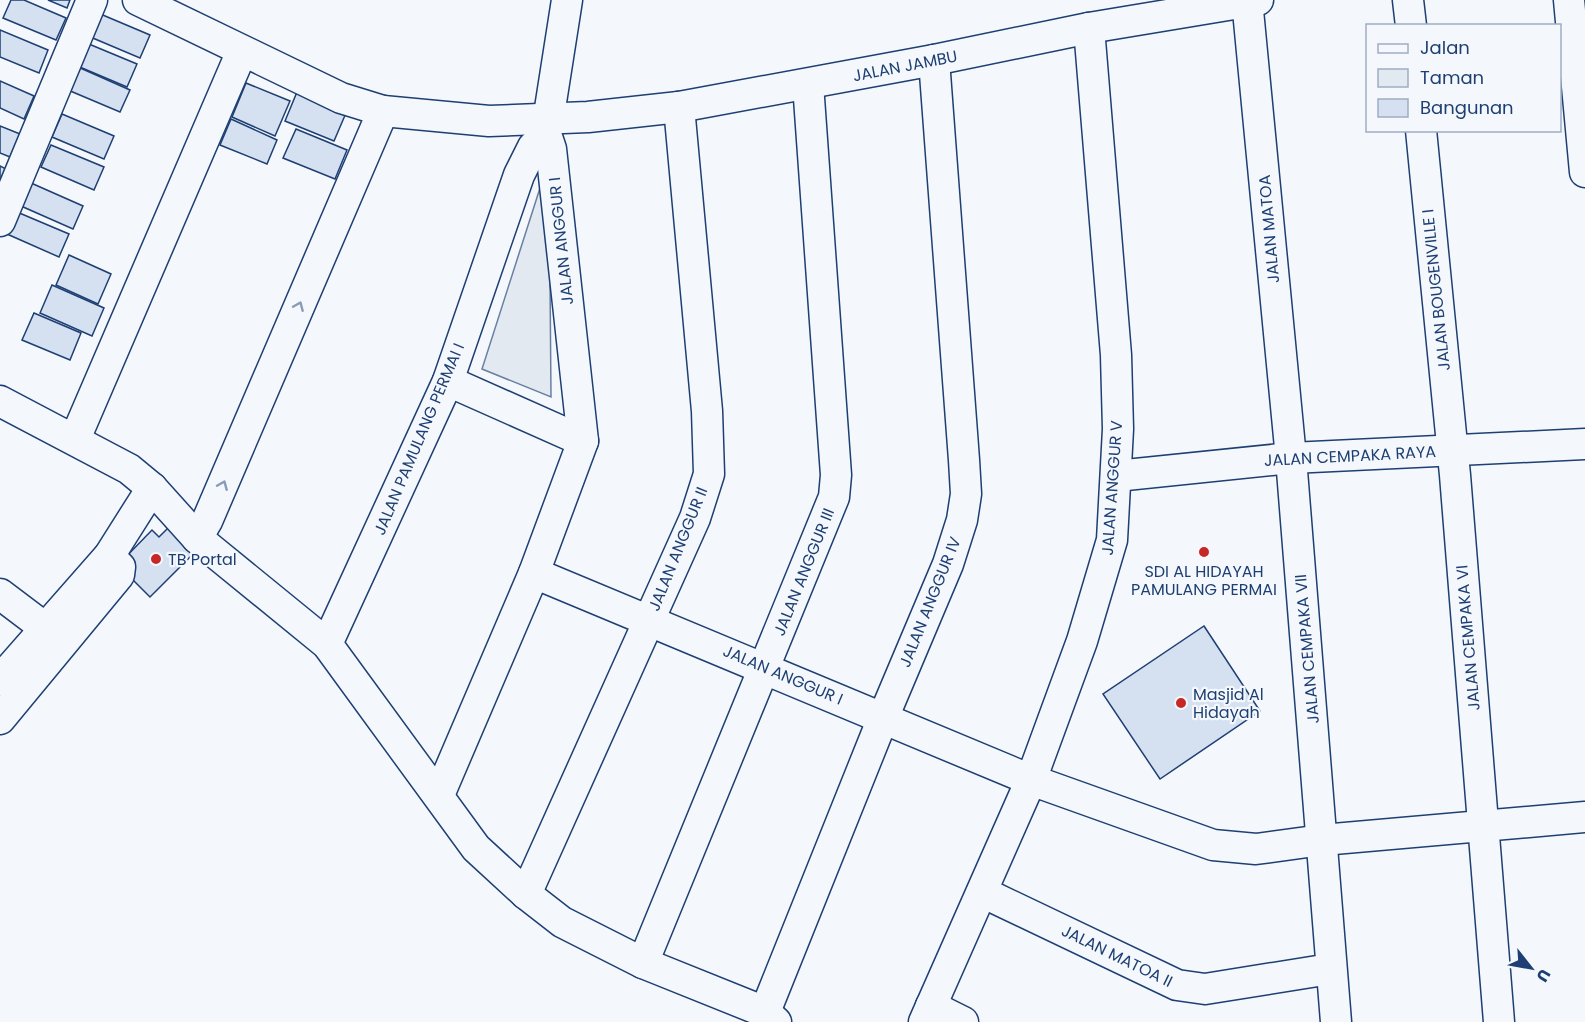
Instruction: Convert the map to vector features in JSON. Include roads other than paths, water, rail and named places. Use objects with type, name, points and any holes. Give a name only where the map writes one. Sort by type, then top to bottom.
[{"type":"street","points":[[0,221],[92,0]]},
{"type":"street","name":"JALAN JAMBU","points":[[138,0],[341,98],[383,111],[548,126],[588,117],[679,107],[934,60],[1089,28],[1251,1]]},
{"type":"street","points":[[548,126],[567,0]]},
{"type":"street","points":[[1408,0],[1411,24]]},
{"type":"street","points":[[1569,0],[1585,172]]},
{"type":"street","name":"JALAN MATOA","points":[[1251,1],[1291,458]]},
{"type":"street","name":"JALAN ANGGUR V","points":[[928,1014],[1031,780],[1082,641],[1106,567],[1112,540],[1116,476],[1116,355],[1089,28]]},
{"type":"street","points":[[75,439],[242,51]]},
{"type":"street","name":"JALAN ANGGUR IV","points":[[770,1017],[883,718],[948,564],[962,520],[966,494],[934,60]]},
{"type":"street","name":"JALAN ANGGUR III","points":[[643,963],[828,516],[836,475],[808,84]]},
{"type":"street","name":"JALAN ANGGUR II","points":[[526,894],[695,518],[709,474],[707,411],[679,107]]},
{"type":"street","points":[[197,538],[207,521],[383,111]]},
{"type":"street","name":"JALAN PAMULANG PERMAI I","points":[[327,644],[448,381],[519,175],[533,147],[548,126]]},
{"type":"street","name":"JALAN ANGGUR I","points":[[439,795],[534,573],[583,441],[548,126]]},
{"type":"street","name":"JALAN BOUGENVILLE I","points":[[1421,132],[1452,450]]},
{"type":"street","points":[[448,381],[583,441]]},
{"type":"street","points":[[0,401],[121,464],[152,488],[197,538],[327,644],[476,848],[526,894],[562,922],[643,963],[770,1017]]},
{"type":"street","name":"JALAN CEMPAKA RAYA","points":[[1116,476],[1291,458],[1585,444]]},
{"type":"street","name":"JALAN CEMPAKA VI","points":[[1452,450],[1499,1022]]},
{"type":"street","name":"JALAN CEMPAKA VII","points":[[1291,458],[1322,840]]},
{"type":"street","points":[[0,680],[109,556],[152,488]]},
{"type":"street","points":[[0,719],[119,575],[120,567],[109,556]]},
{"type":"street","name":"JALAN ANGGUR I","points":[[534,573],[650,619],[1031,780],[1213,846],[1256,849],[1322,840],[1585,817]]},
{"type":"street","points":[[0,594],[45,628]]},
{"type":"street","points":[[1322,840],[1330,969],[1336,1022]]},
{"type":"street","name":"JALAN MATOA II","points":[[982,892],[1177,986],[1189,989],[1205,989],[1330,969]]},
{"type":"street","points":[[928,1014],[963,1022]]},
{"type":"place","name":"SDI AL HIDAYAH PAMULANG PERMAI","points":[[1204,552]]},
{"type":"place","name":"TB Portal","points":[[156,559]]},
{"type":"place","name":"Masjid Al Hidayah","points":[[1181,703]]}]
